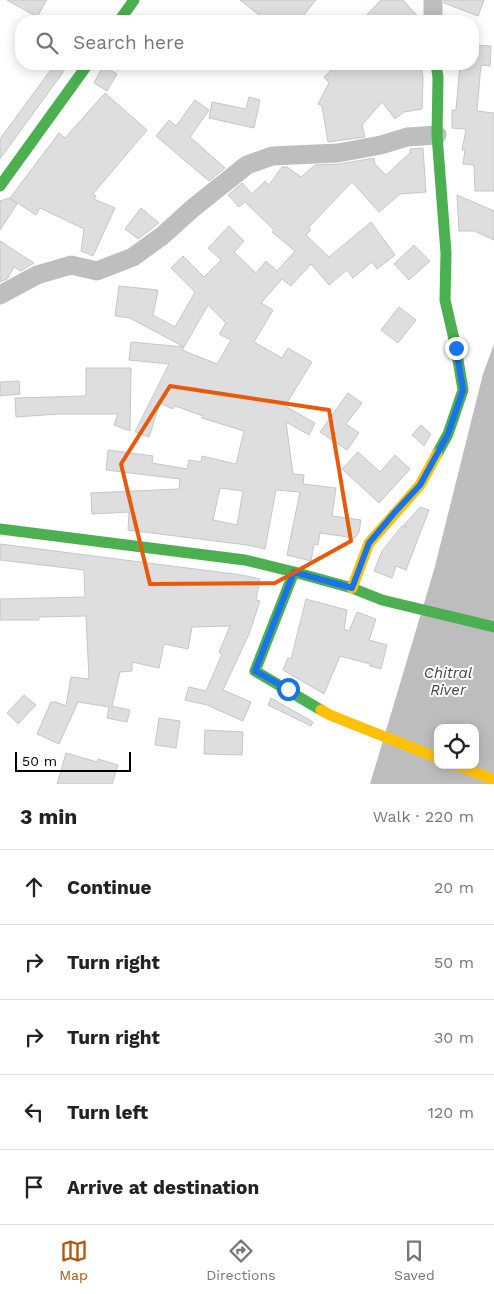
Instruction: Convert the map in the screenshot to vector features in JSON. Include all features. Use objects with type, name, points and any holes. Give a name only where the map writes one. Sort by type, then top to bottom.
[{"type":"main road","points":[[123,15],[134,0]]},
{"type":"main road","points":[[0,186],[84,70]]},
{"type":"main road","points":[[352,588],[369,543],[420,485],[448,434],[463,390],[445,300],[446,253],[437,134],[436,70]]},
{"type":"main road","points":[[0,529],[245,560],[352,588],[382,600],[494,627]]},
{"type":"main road","points":[[294,572],[255,671],[330,715],[434,756]]},
{"type":"main road","points":[[466,769],[494,780]]},
{"type":"street","points":[[433,0],[433,15]]},
{"type":"street","points":[[0,295],[37,275],[71,265],[97,270],[133,257],[162,236],[193,208],[247,165],[272,156],[338,153],[381,145],[408,137],[437,134]]},
{"type":"highlighted area","points":[[170,386],[329,410],[351,541],[275,583],[150,584],[121,464]]},
{"type":"water","name":"Chitral River","points":[[494,344],[494,784],[370,784],[434,570],[483,374]]},
{"type":"building","points":[[7,0],[47,0],[38,15],[33,15]]},
{"type":"building","points":[[240,0],[316,0],[304,15],[259,15]]},
{"type":"building","points":[[381,0],[403,0],[417,15],[367,15]]},
{"type":"building","points":[[444,0],[484,0],[478,15],[444,3]]},
{"type":"building","points":[[479,45],[491,46],[490,66],[481,65],[477,111],[494,113],[494,191],[475,191],[474,165],[463,164],[465,150],[462,150],[466,129],[452,128],[452,110],[456,110],[459,70],[479,70]]},
{"type":"building","points":[[51,70],[65,70],[0,159],[0,139]]},
{"type":"building","points":[[101,70],[110,70],[117,74],[107,91],[94,83]]},
{"type":"building","points":[[331,70],[422,70],[422,109],[404,112],[395,119],[382,102],[362,125],[365,137],[328,142],[322,106],[318,104],[329,83],[324,77]]},
{"type":"building","points":[[105,93],[147,130],[93,194],[96,196],[94,199],[115,208],[93,256],[81,251],[84,229],[40,208],[36,215],[10,198],[59,133],[65,138]]},
{"type":"building","points":[[249,97],[260,100],[254,128],[209,118],[212,102],[246,109]]},
{"type":"building","points":[[195,100],[209,110],[190,137],[225,168],[209,181],[156,136],[169,120],[176,126]]},
{"type":"building","points":[[423,148],[426,192],[400,194],[379,212],[352,182],[308,228],[311,230],[306,235],[329,257],[371,222],[395,255],[377,269],[372,262],[353,278],[347,270],[329,285],[311,264],[291,286],[282,279],[261,303],[273,310],[254,342],[282,358],[288,348],[312,362],[285,406],[315,423],[309,435],[286,422],[293,474],[304,475],[303,484],[336,488],[332,516],[361,520],[359,532],[355,538],[320,533],[318,545],[314,544],[311,561],[287,555],[300,492],[276,490],[265,549],[128,530],[129,512],[92,514],[91,493],[179,489],[180,479],[106,470],[108,450],[153,456],[152,463],[187,469],[189,460],[201,462],[202,456],[236,464],[244,431],[202,418],[203,416],[175,406],[173,409],[160,403],[149,437],[135,432],[169,364],[129,360],[131,342],[184,347],[130,318],[115,316],[119,286],[158,290],[153,315],[175,327],[195,292],[171,268],[183,256],[204,277],[221,260],[208,248],[229,226],[244,241],[234,252],[256,273],[266,261],[277,271],[295,251],[272,232],[274,230],[245,202],[239,207],[228,195],[242,183],[252,194],[265,181],[269,185],[282,167],[287,167],[301,177],[315,165],[340,164],[374,158],[375,164],[386,175],[410,153],[410,149]],"holes":[[[208,305],[226,323],[219,334],[231,340],[217,364],[182,350]],[[220,488],[243,491],[237,525],[213,520]]]},
{"type":"building","points":[[457,195],[494,211],[494,240],[474,231],[459,231]]},
{"type":"building","points":[[9,198],[17,204],[0,230],[0,201]]},
{"type":"building","points":[[141,208],[159,223],[138,239],[125,229]]},
{"type":"building","points":[[0,241],[34,263],[21,271],[14,267],[7,279],[0,282]]},
{"type":"building","points":[[414,245],[430,261],[409,280],[394,264]]},
{"type":"building","points":[[399,307],[416,320],[398,343],[381,330]]},
{"type":"building","points":[[86,368],[131,368],[130,431],[114,425],[118,414],[58,414],[16,417],[15,398],[86,396]]},
{"type":"building","points":[[19,381],[20,394],[0,396],[0,382]]},
{"type":"building","points":[[348,393],[362,403],[346,424],[359,433],[347,450],[320,432]]},
{"type":"building","points":[[421,425],[431,434],[424,446],[412,435]]},
{"type":"building","points":[[358,452],[380,472],[395,455],[410,469],[379,503],[342,469]]},
{"type":"building","points":[[420,507],[429,510],[406,570],[396,566],[392,578],[374,571],[382,551],[402,526],[407,527],[404,525]]},
{"type":"building","points":[[0,544],[242,575],[260,579],[256,600],[260,601],[249,634],[223,690],[251,702],[243,721],[207,705],[185,700],[189,687],[206,691],[222,654],[219,652],[230,626],[192,627],[188,649],[164,644],[159,668],[132,662],[132,671],[120,672],[112,706],[130,710],[127,722],[107,718],[109,707],[78,702],[59,744],[37,734],[51,702],[66,706],[71,677],[89,679],[86,616],[39,617],[39,620],[0,620],[0,599],[85,597],[84,570],[0,560]]},
{"type":"building","points":[[306,599],[347,610],[344,629],[349,631],[357,612],[376,619],[369,640],[387,645],[381,669],[340,656],[324,694],[283,670],[288,658],[291,659]]},
{"type":"building","points":[[24,695],[36,705],[18,724],[7,713]]},
{"type":"building","points":[[271,698],[313,722],[311,726],[268,705]]},
{"type":"building","points":[[159,718],[180,721],[176,748],[155,745]]},
{"type":"building","points":[[205,730],[243,732],[242,755],[204,754]]},
{"type":"building","points":[[66,753],[97,762],[98,759],[118,765],[112,784],[57,784]]},
{"type":"traffic: fast","points":[[123,15],[134,0]]},
{"type":"traffic: fast","points":[[0,186],[84,70]]},
{"type":"traffic: fast","points":[[437,70],[437,135],[446,253],[445,300],[463,390],[448,434],[437,454]]},
{"type":"traffic: fast","points":[[0,529],[245,560],[294,572],[255,671],[321,710]]},
{"type":"traffic: fast","points":[[294,572],[352,588],[382,600],[494,627]]},
{"type":"traffic: slow","points":[[352,588],[369,543],[420,485],[437,454]]},
{"type":"traffic: slow","points":[[321,710],[434,756]]},
{"type":"traffic: slow","points":[[467,769],[494,780]]},
{"type":"route","points":[[288,689],[255,671],[294,572],[352,588],[369,543],[420,485],[448,434],[463,390],[456,348]]}]
